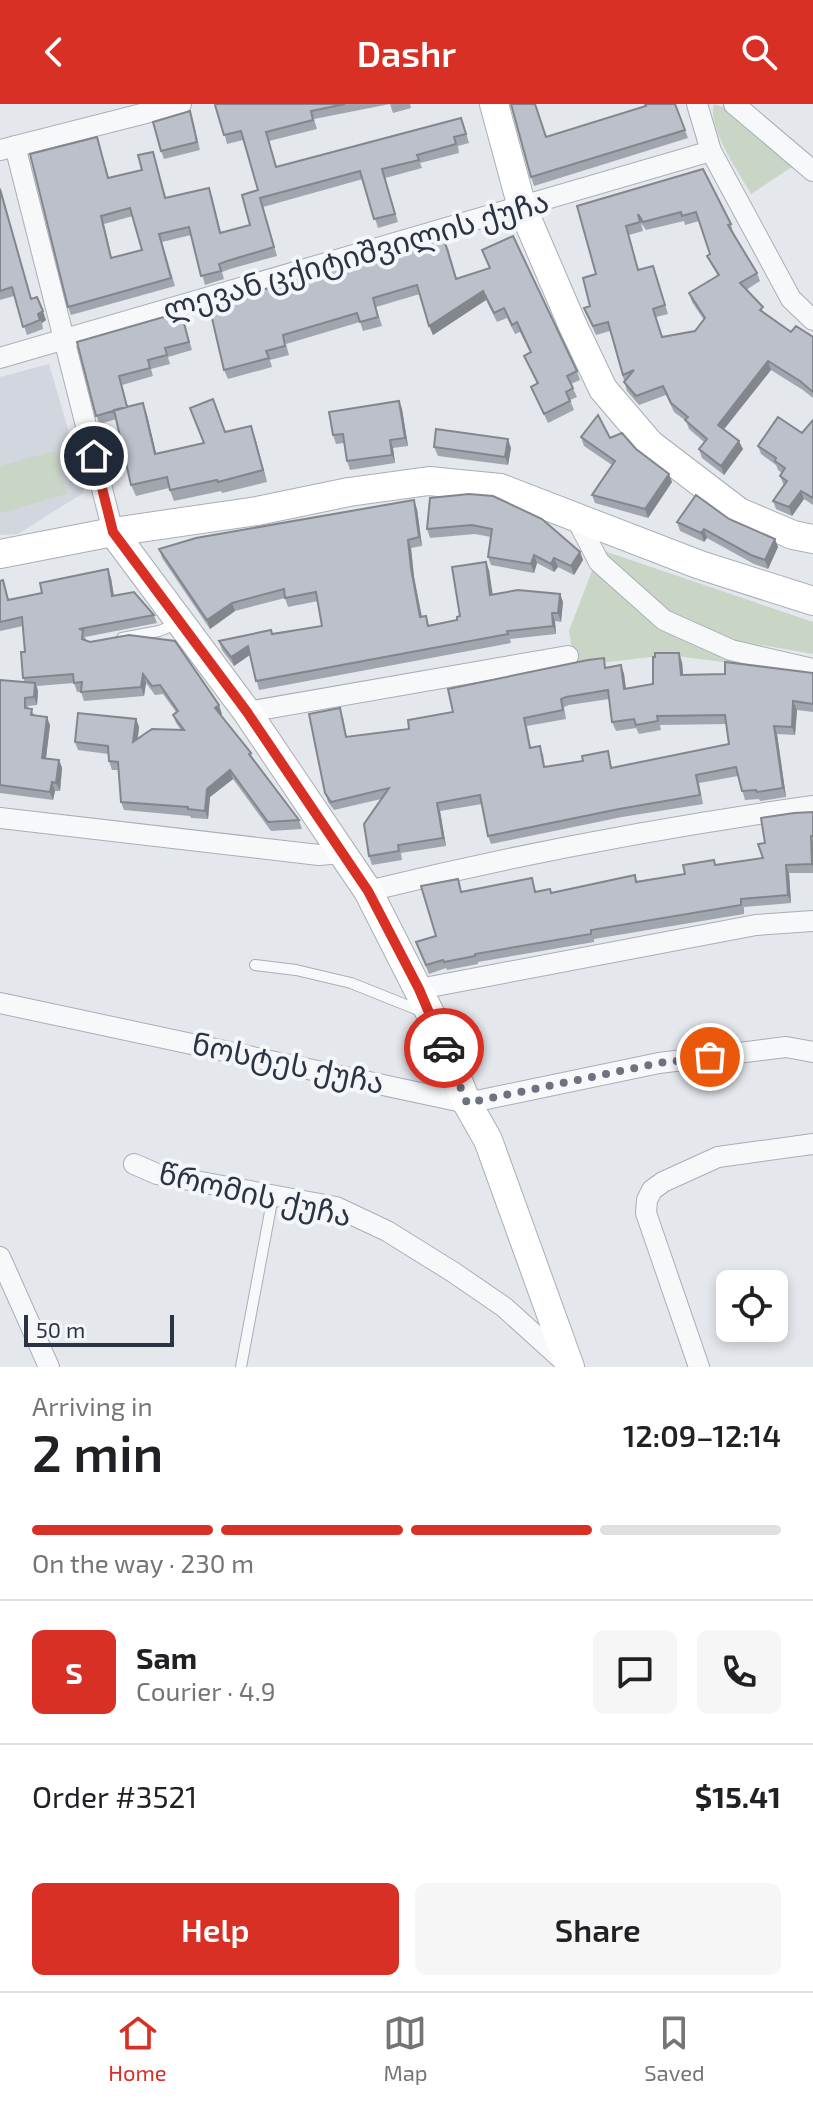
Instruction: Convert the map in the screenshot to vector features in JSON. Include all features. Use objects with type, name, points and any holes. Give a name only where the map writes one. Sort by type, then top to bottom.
[{"type":"street","points":[[181,104],[5,145],[64,340],[113,532],[247,712],[368,891],[425,1002],[467,1103],[488,1140],[570,1367]]},
{"type":"street","points":[[494,104],[522,207],[603,389],[650,444],[739,512],[793,535],[813,539]]},
{"type":"street","points":[[697,104],[711,151],[791,299],[813,320]]},
{"type":"street","points":[[734,104],[813,171]]},
{"type":"street","name":"ლევან ცქიტიშვილის ქუჩა","points":[[0,358],[711,151]]},
{"type":"street","points":[[0,554],[113,532],[429,481],[500,488],[700,565],[813,601]]},
{"type":"street","points":[[575,516],[599,562],[664,620],[731,650],[813,669]]},
{"type":"street","points":[[247,712],[568,656]]},
{"type":"street","points":[[368,891],[447,871],[734,817],[813,806]]},
{"type":"street","points":[[0,818],[319,855],[341,853]]},
{"type":"street","points":[[425,1002],[756,925],[813,921]]},
{"type":"street","name":"ნოსტეს ქუჩა","points":[[0,1003],[467,1103],[659,1063],[786,1047],[813,1052]]},
{"type":"street","points":[[699,1367],[646,1213],[652,1190],[718,1157],[813,1144]]},
{"type":"street","name":"წრომის ქუჩა","points":[[134,1164],[157,1174],[336,1207],[387,1231],[504,1307],[570,1367]]},
{"type":"street","points":[[2,1266],[49,1367]]},
{"type":"lane","points":[[106,641],[159,631],[180,623]]},
{"type":"lane","points":[[255,965],[296,970],[425,1002]]},
{"type":"lane","points":[[241,1367],[273,1196]]},
{"type":"shaded area","points":[[49,364],[84,484],[83,493],[18,534],[0,535],[0,377]]},
{"type":"green space","points":[[714,104],[727,109],[795,165],[751,194],[719,137],[713,114]]},
{"type":"green space","points":[[55,451],[67,494],[0,513],[0,466]]},
{"type":"green space","points":[[601,550],[813,622],[813,654],[728,639],[669,612]]},
{"type":"green space","points":[[593,568],[657,626],[754,666],[668,655],[575,666],[569,631]]},
{"type":"building","points":[[345,104],[311,111],[313,120],[266,132],[276,167],[461,118],[466,134],[454,137],[456,144],[417,155],[419,160],[382,169],[395,214],[374,219],[360,171],[260,198],[274,247],[219,264],[221,271],[201,276],[189,227],[159,234],[171,278],[68,307],[30,154],[97,137],[108,178],[142,170],[138,155],[153,152],[165,198],[209,188],[220,233],[250,225],[242,195],[258,190],[241,131],[224,135],[215,105]],"holes":[[[130,208],[142,250],[111,258],[101,216]]]},
{"type":"building","points":[[511,104],[535,104],[546,137],[645,104],[675,104],[685,130],[531,177]]},
{"type":"building","points":[[190,111],[197,142],[161,151],[153,122]]},
{"type":"building","points":[[703,169],[731,224],[728,225],[757,273],[740,283],[763,307],[760,310],[791,332],[796,326],[813,337],[813,392],[768,361],[718,425],[739,441],[721,466],[699,449],[707,439],[685,420],[688,417],[671,403],[663,386],[636,396],[624,382],[634,370],[623,375],[608,322],[593,326],[584,308],[590,306],[583,278],[596,274],[577,206]],"holes":[[[681,212],[682,216],[696,212],[710,254],[707,256],[719,275],[689,293],[705,318],[695,331],[662,337],[653,309],[665,305],[653,266],[638,270],[626,226],[640,222],[638,214],[643,222]]]},
{"type":"building","points":[[0,189],[31,299],[37,297],[43,311],[38,314],[40,320],[23,327],[12,287],[0,291]]},
{"type":"building","points":[[513,236],[577,371],[567,376],[573,388],[566,392],[570,401],[544,414],[531,387],[538,383],[524,356],[531,352],[517,322],[512,325],[504,308],[494,313],[483,291],[429,326],[417,285],[373,298],[378,317],[360,322],[357,313],[283,335],[285,346],[266,351],[269,358],[224,370],[208,301],[228,295],[229,299],[444,239],[456,279],[490,268],[482,250]]},
{"type":"building","points":[[181,312],[189,342],[165,348],[167,355],[148,360],[150,368],[119,376],[127,407],[96,416],[77,342]]},
{"type":"building","points":[[213,399],[225,432],[251,426],[263,470],[170,490],[167,477],[131,485],[114,410],[143,403],[155,454],[204,443],[190,408]]},
{"type":"building","points":[[399,401],[405,438],[390,440],[392,455],[347,461],[343,434],[333,435],[329,412]]},
{"type":"building","points":[[598,415],[610,438],[622,433],[636,449],[669,474],[645,509],[592,495],[615,461],[581,437]]},
{"type":"building","points":[[778,417],[802,433],[813,420],[813,498],[801,491],[789,507],[773,501],[787,481],[780,476],[785,468],[758,446]]},
{"type":"building","points":[[436,429],[508,439],[505,457],[434,447]]},
{"type":"building","points":[[469,494],[493,496],[542,519],[580,552],[571,566],[554,558],[551,564],[534,555],[531,564],[488,557],[492,529],[472,525],[427,529],[430,498]]},
{"type":"building","points":[[696,495],[729,519],[775,539],[765,560],[704,529],[701,533],[677,522]]},
{"type":"building","points":[[414,500],[419,537],[408,540],[411,568],[420,617],[426,616],[428,626],[457,620],[460,616],[452,567],[486,562],[490,595],[518,590],[560,594],[558,613],[552,613],[553,626],[507,631],[508,634],[256,681],[248,646],[231,657],[219,641],[271,630],[272,634],[322,626],[316,592],[285,598],[284,589],[232,603],[207,620],[159,549],[196,538]]},
{"type":"building","points":[[108,569],[112,596],[134,592],[154,615],[79,629],[83,630],[82,639],[90,642],[129,635],[175,641],[219,705],[215,708],[299,820],[268,822],[230,770],[207,789],[205,811],[121,802],[118,762],[109,761],[108,746],[75,742],[78,713],[136,719],[133,742],[152,729],[184,730],[173,715],[178,711],[160,685],[152,686],[143,674],[141,687],[81,692],[82,682],[74,683],[73,674],[23,678],[21,652],[25,652],[22,617],[0,622],[0,581],[3,580],[8,600],[42,593],[40,583]]},
{"type":"building","points":[[655,653],[679,653],[681,675],[725,674],[725,662],[813,673],[813,704],[793,701],[792,727],[774,726],[783,788],[742,791],[736,767],[696,775],[700,795],[488,836],[480,795],[437,803],[443,838],[398,845],[399,851],[369,856],[364,824],[389,788],[331,802],[325,793],[309,714],[340,708],[346,737],[409,729],[408,720],[453,712],[448,689],[604,658],[605,668],[621,665],[624,689],[653,684]],"holes":[[[608,690],[612,722],[634,719],[636,725],[658,721],[657,716],[725,715],[729,744],[611,768],[608,751],[582,756],[583,761],[544,767],[540,746],[530,748],[524,718],[563,710],[561,699],[566,697]]]},
{"type":"building","points":[[0,680],[35,683],[34,697],[25,698],[25,708],[32,709],[31,715],[47,717],[42,758],[59,760],[56,783],[52,782],[50,792],[0,785]]},
{"type":"building","points":[[813,812],[812,864],[786,865],[788,895],[741,899],[741,905],[591,930],[591,934],[426,965],[416,942],[436,936],[421,886],[458,879],[461,892],[532,878],[535,892],[550,889],[551,893],[635,875],[636,882],[685,874],[683,865],[714,860],[715,865],[763,858],[758,844],[765,843],[761,818]]},
{"type":"way so far","points":[[444,1048],[467,1103],[659,1063],[710,1057]]},
{"type":"route","points":[[94,456],[113,532],[247,712],[368,891],[419,989],[444,1048]]}]
